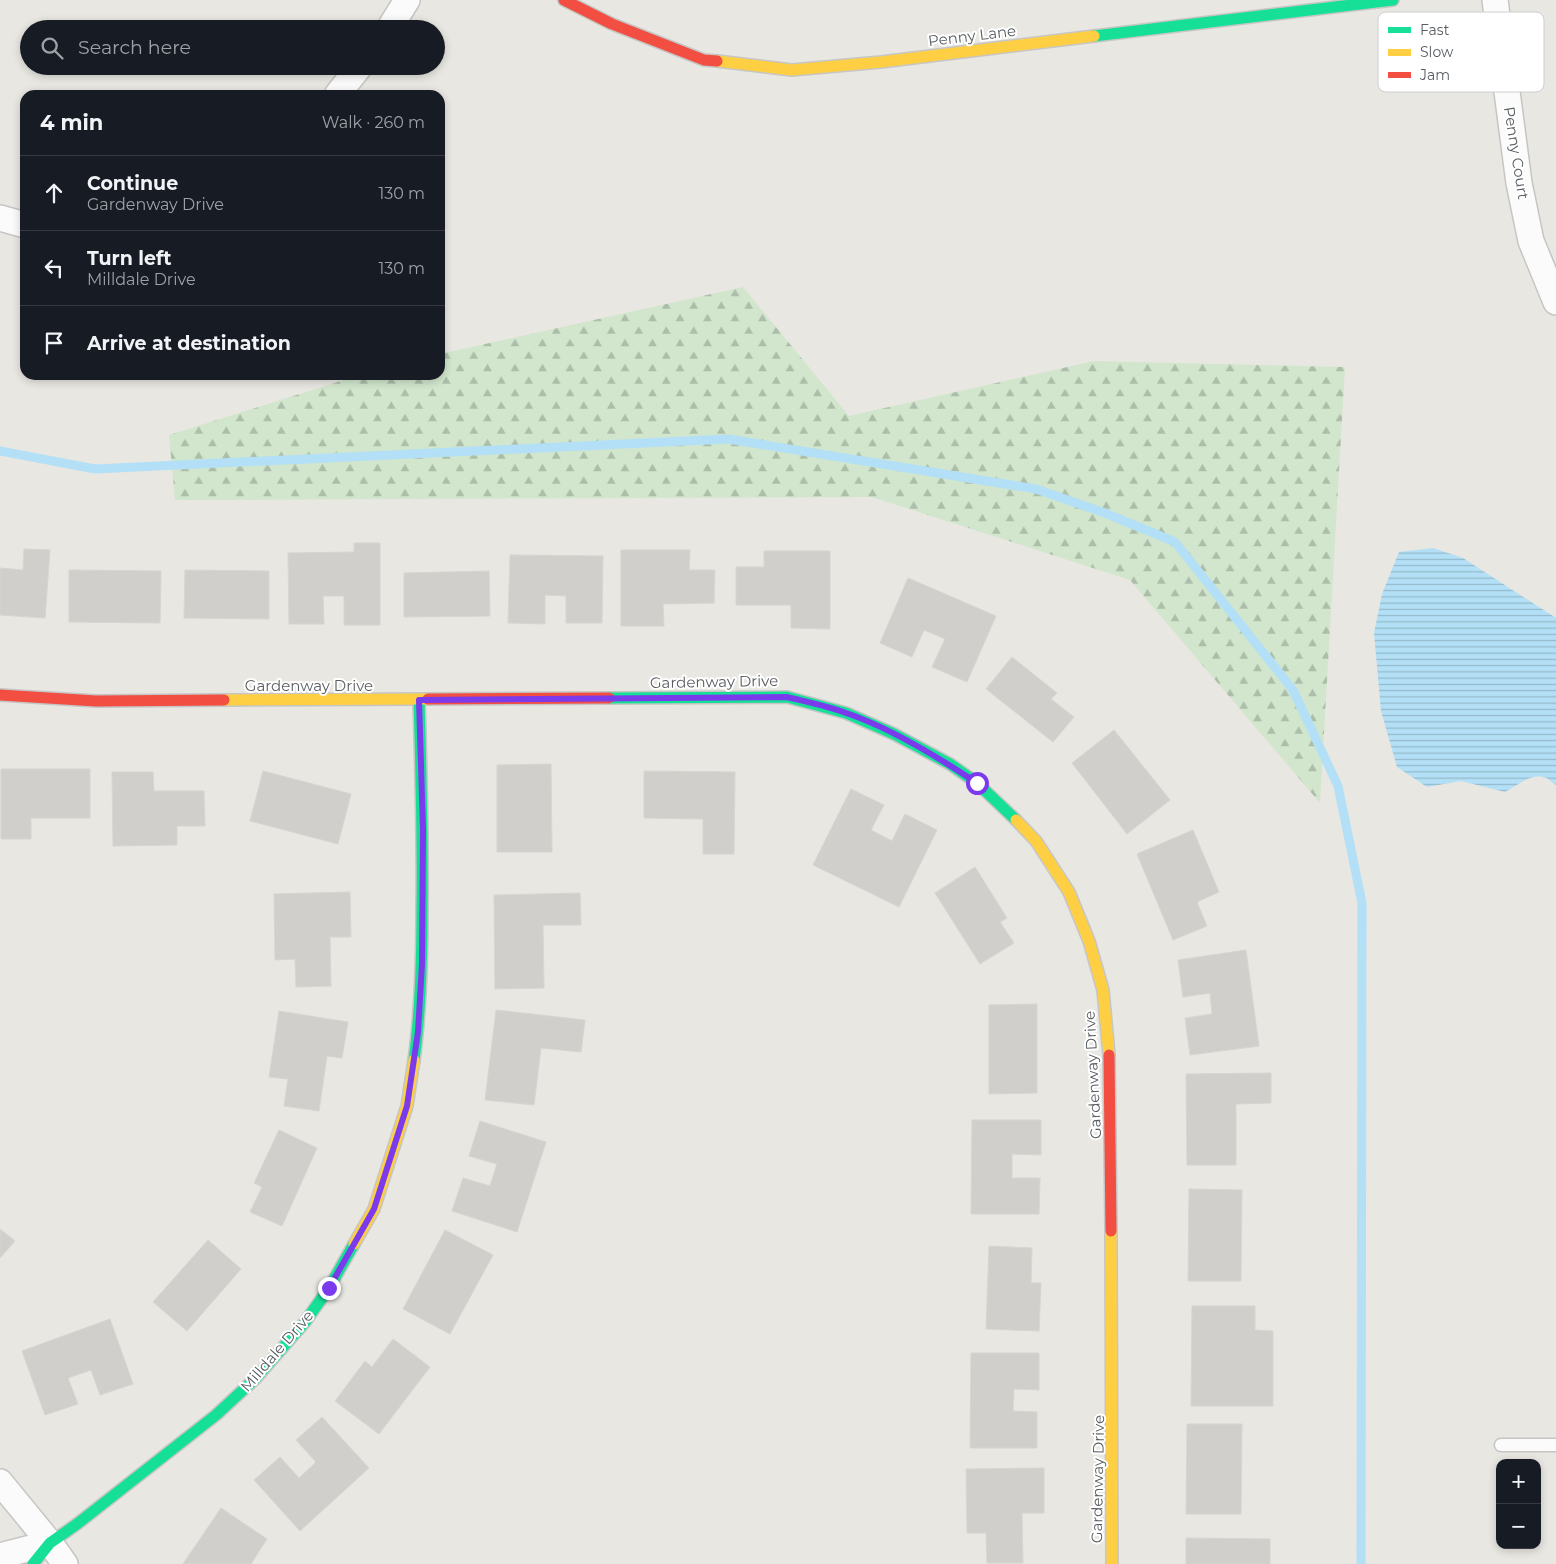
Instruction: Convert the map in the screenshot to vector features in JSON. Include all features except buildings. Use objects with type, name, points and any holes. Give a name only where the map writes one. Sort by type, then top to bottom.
[{"type":"street","points":[[395,20],[407,0]]},
{"type":"street","name":"Penny Lane","points":[[564,0],[612,24],[704,60],[792,70],[881,62],[1393,0]]},
{"type":"street","points":[[341,90],[353,75]]},
{"type":"street","name":"Penny Court","points":[[1507,92],[1519,183],[1531,241],[1556,302]]},
{"type":"street","points":[[0,218],[20,223]]},
{"type":"street","name":"Gardenway Drive","points":[[0,695],[96,702],[787,697],[846,713],[894,734],[950,764],[977,783],[1001,804],[1036,841],[1069,892],[1089,941],[1103,990],[1110,1060],[1114,1408],[1112,1564]]},
{"type":"street","name":"Milldale Drive","points":[[0,1556],[50,1542],[77,1524],[216,1415],[256,1378],[305,1322],[329,1288],[374,1209],[407,1106],[418,1032],[422,964],[423,830],[419,700]]},
{"type":"street","points":[[0,1482],[50,1542],[65,1564]]},
{"type":"street","name":"Milldale Drive","points":[[33,1564],[50,1542]]},
{"type":"lane","points":[[1501,1444],[1556,1445]]},
{"type":"green space","points":[[743,287],[849,416],[1094,361],[1345,367],[1320,803],[1130,580],[872,497],[175,500],[169,435],[344,380],[445,380],[445,353]]},
{"type":"water","points":[[1433,548],[1463,558],[1556,618],[1556,785],[1547,779],[1535,777],[1505,792],[1461,781],[1427,787],[1397,767],[1381,711],[1374,633],[1382,594],[1399,552]]},
{"type":"waterway","points":[[0,451],[95,469],[728,439],[1036,489],[1105,513],[1175,542],[1293,690],[1338,786],[1362,903],[1361,1564]]},
{"type":"traffic: fast","points":[[1094,36],[1393,0]]},
{"type":"traffic: fast","points":[[609,698],[787,697],[846,713],[894,734],[950,764],[977,783],[1016,820]]},
{"type":"traffic: fast","points":[[414,1060],[420,1004],[422,947],[419,700]]},
{"type":"traffic: fast","points":[[33,1564],[50,1543],[216,1415],[256,1378],[305,1322],[329,1288],[354,1244]]},
{"type":"traffic: slow","points":[[717,61],[792,70],[881,62],[1094,36]]},
{"type":"traffic: slow","points":[[224,700],[428,699]]},
{"type":"traffic: slow","points":[[1016,820],[1036,841],[1069,892],[1089,941],[1103,990],[1109,1055]]},
{"type":"traffic: slow","points":[[354,1244],[374,1209],[407,1106],[414,1060]]},
{"type":"traffic: slow","points":[[1111,1231],[1112,1564]]},
{"type":"traffic: jam","points":[[564,0],[612,24],[704,60],[717,61]]},
{"type":"traffic: jam","points":[[0,695],[96,701],[224,700]]},
{"type":"traffic: jam","points":[[428,699],[609,698]]},
{"type":"traffic: jam","points":[[1109,1055],[1111,1231]]},
{"type":"route","points":[[329,1288],[374,1209],[407,1106],[418,1032],[422,964],[423,830],[419,700],[787,697],[846,713],[894,734],[950,764],[977,783]]}]
